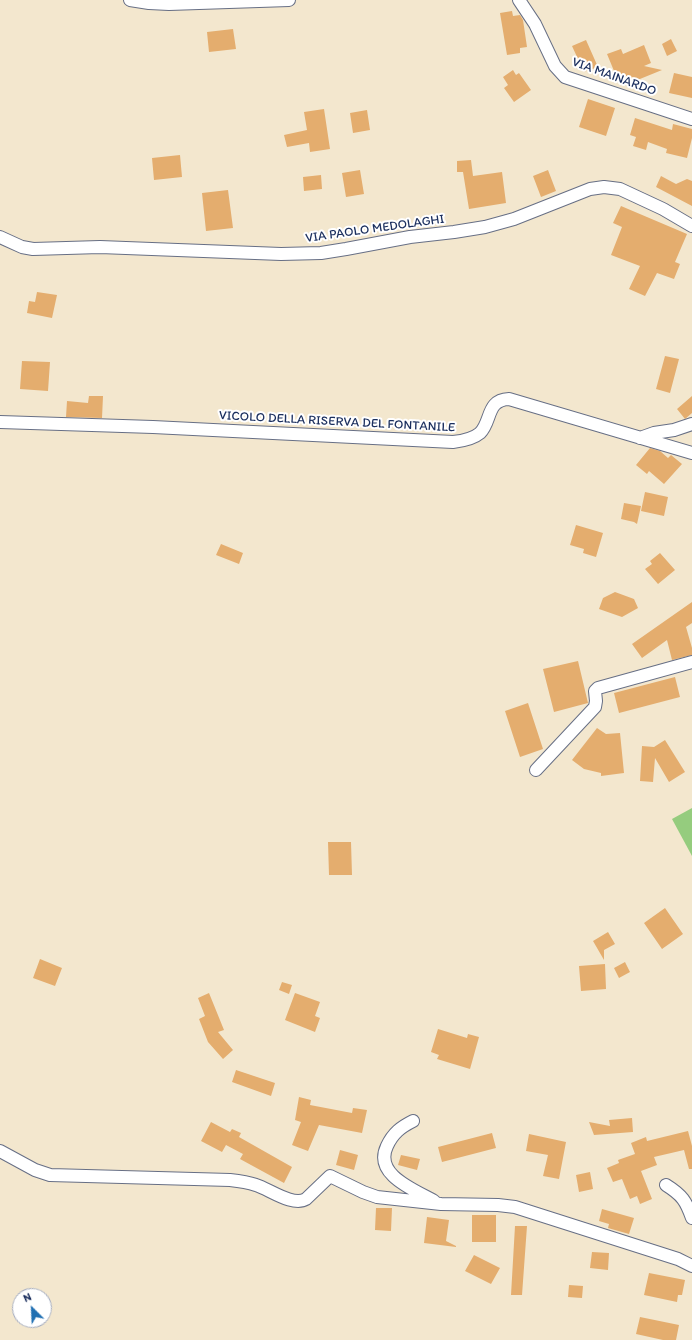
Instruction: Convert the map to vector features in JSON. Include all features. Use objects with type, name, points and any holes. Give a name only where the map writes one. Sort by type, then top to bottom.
[{"type":"street","points":[[130,0],[169,4],[289,0]]},
{"type":"street","name":"VIA MAINARDO","points":[[519,0],[535,24],[555,66],[565,77],[692,119]]},
{"type":"street","name":"VIA PAOLO MEDOLAGHI","points":[[0,237],[22,247],[33,249],[100,247],[281,254],[321,253],[410,237],[485,227],[514,219],[590,190],[604,187],[620,189],[663,209],[692,226]]},
{"type":"street","name":"VICOLO DELLA RISERVA DEL FONTANILE","points":[[0,422],[153,427],[453,442],[470,439],[480,433],[492,407],[497,402],[508,400],[692,453]]},
{"type":"street","points":[[640,438],[692,424]]},
{"type":"street","points":[[536,770],[594,707],[596,701],[595,691],[598,688],[692,662]]},
{"type":"street","points":[[414,1121],[402,1127],[394,1135],[384,1152],[384,1162],[390,1173],[398,1180],[441,1204]]},
{"type":"street","points":[[0,1150],[38,1171],[50,1174],[230,1180],[256,1185],[289,1200],[295,1201],[306,1199],[330,1176],[374,1196],[441,1204],[502,1205],[515,1207],[678,1258],[692,1266]]},
{"type":"street","points":[[666,1185],[681,1196],[686,1203],[692,1218]]},
{"type":"green space","points":[[692,808],[692,856],[672,819]]},
{"type":"building","points":[[512,11],[513,16],[520,15],[523,20],[527,47],[520,48],[520,53],[507,55],[500,13]]},
{"type":"building","points":[[233,29],[236,49],[209,52],[207,32]]},
{"type":"building","points":[[671,39],[677,51],[667,56],[662,44]]},
{"type":"building","points":[[586,40],[598,67],[584,72],[572,46]]},
{"type":"building","points":[[644,45],[651,63],[644,66],[662,70],[635,81],[633,77],[619,83],[607,54],[621,49],[623,54]]},
{"type":"building","points":[[513,70],[516,75],[519,73],[531,90],[514,102],[504,88],[508,85],[503,77]]},
{"type":"building","points":[[674,73],[692,77],[692,98],[669,93]]},
{"type":"building","points":[[588,99],[615,108],[606,136],[579,127]]},
{"type":"building","points":[[324,109],[330,149],[310,152],[309,143],[287,147],[284,135],[307,130],[304,112]]},
{"type":"building","points":[[367,110],[370,130],[353,133],[350,113]]},
{"type":"building","points":[[635,118],[672,130],[673,124],[692,129],[692,138],[687,158],[666,153],[667,149],[648,142],[646,150],[633,146],[636,137],[630,135]]},
{"type":"building","points":[[180,155],[182,177],[154,180],[152,158]]},
{"type":"building","points":[[471,160],[473,176],[502,172],[506,203],[469,209],[463,172],[457,172],[457,161]]},
{"type":"building","points":[[360,170],[364,194],[346,197],[342,173]]},
{"type":"building","points":[[548,170],[556,191],[541,197],[533,176]]},
{"type":"building","points":[[321,175],[322,189],[304,191],[303,177]]},
{"type":"building","points":[[661,176],[676,184],[687,179],[692,181],[692,206],[656,187]]},
{"type":"building","points":[[228,190],[233,228],[206,231],[202,193]]},
{"type":"building","points":[[621,206],[687,234],[675,262],[680,264],[674,279],[657,273],[645,296],[629,289],[640,266],[611,255],[622,227],[613,223]]},
{"type":"building","points":[[37,292],[57,295],[52,318],[27,313],[29,301],[35,302]]},
{"type":"building","points":[[665,356],[679,359],[670,393],[656,389]]},
{"type":"building","points":[[22,361],[50,362],[48,391],[20,389]]},
{"type":"building","points":[[89,396],[103,396],[102,418],[66,417],[67,401],[88,403]]},
{"type":"building","points":[[692,396],[692,413],[685,419],[677,409]]},
{"type":"building","points":[[650,448],[660,451],[668,458],[671,455],[682,464],[664,484],[649,471],[647,474],[636,465]]},
{"type":"building","points":[[645,492],[668,497],[664,516],[641,511]]},
{"type":"building","points":[[624,503],[641,506],[637,524],[621,519]]},
{"type":"building","points":[[576,525],[603,533],[596,557],[583,553],[584,549],[570,545]]},
{"type":"building","points":[[221,544],[243,553],[239,564],[216,555]]},
{"type":"building","points":[[660,553],[675,570],[658,584],[645,569],[652,564],[650,561]]},
{"type":"building","points":[[615,592],[634,599],[638,608],[622,617],[599,609],[603,598]]},
{"type":"building","points":[[692,602],[692,623],[686,627],[692,648],[692,655],[672,660],[667,640],[642,658],[632,644]]},
{"type":"building","points":[[578,661],[588,703],[554,712],[543,669]]},
{"type":"building","points":[[675,677],[680,697],[619,713],[614,693]]},
{"type":"building","points":[[528,703],[543,749],[520,757],[505,711]]},
{"type":"building","points":[[597,728],[606,734],[620,733],[624,773],[601,776],[601,773],[584,769],[572,760]]},
{"type":"building","points":[[665,740],[685,772],[669,782],[655,758],[653,782],[640,781],[642,746],[654,747]]},
{"type":"building","points":[[328,842],[351,842],[352,875],[329,875]]},
{"type":"building","points":[[665,908],[683,934],[662,949],[644,923]]},
{"type":"building","points":[[608,932],[615,944],[604,950],[604,960],[593,941]]},
{"type":"building","points":[[40,959],[62,968],[55,986],[33,978]]},
{"type":"building","points":[[625,962],[630,972],[619,978],[614,968]]},
{"type":"building","points":[[605,964],[606,989],[581,991],[579,966]]},
{"type":"building","points":[[282,982],[292,985],[289,994],[279,990]]},
{"type":"building","points":[[209,993],[224,1030],[218,1032],[233,1050],[223,1059],[208,1042],[199,1019],[205,1016],[198,998]]},
{"type":"building","points":[[295,993],[320,1002],[315,1016],[320,1018],[315,1032],[285,1020]]},
{"type":"building","points":[[438,1029],[467,1038],[468,1034],[479,1037],[470,1069],[437,1059],[439,1055],[431,1052]]},
{"type":"building","points":[[236,1070],[275,1083],[271,1096],[232,1082]]},
{"type":"building","points":[[299,1097],[311,1100],[310,1105],[352,1113],[353,1108],[367,1110],[362,1133],[319,1125],[308,1151],[292,1145],[301,1122],[295,1120]]},
{"type":"building","points":[[632,1118],[633,1132],[594,1135],[589,1122],[610,1126],[609,1120]]},
{"type":"building","points":[[211,1122],[230,1132],[232,1129],[241,1133],[239,1137],[292,1167],[284,1183],[240,1159],[243,1154],[226,1145],[222,1152],[201,1141]]},
{"type":"building","points":[[688,1131],[692,1146],[692,1169],[689,1169],[684,1150],[654,1157],[657,1165],[641,1171],[652,1199],[640,1204],[637,1196],[630,1199],[622,1179],[613,1182],[607,1168],[619,1163],[618,1160],[635,1154],[631,1143],[646,1137],[647,1141]]},
{"type":"building","points":[[492,1133],[496,1148],[442,1162],[438,1147]]},
{"type":"building","points":[[529,1134],[566,1142],[559,1179],[543,1176],[548,1155],[526,1151]]},
{"type":"building","points":[[340,1150],[358,1155],[354,1170],[336,1165]]},
{"type":"building","points":[[401,1155],[420,1159],[417,1170],[398,1165]]},
{"type":"building","points":[[590,1172],[593,1189],[579,1192],[576,1175]]},
{"type":"building","points":[[376,1208],[392,1208],[391,1231],[375,1230]]},
{"type":"building","points":[[602,1209],[634,1218],[629,1234],[608,1228],[609,1224],[599,1221]]},
{"type":"building","points":[[472,1215],[496,1215],[496,1242],[472,1242]]},
{"type":"building","points":[[427,1217],[449,1220],[446,1241],[456,1247],[424,1243]]},
{"type":"building","points":[[515,1226],[527,1226],[522,1295],[511,1295]]},
{"type":"building","points":[[592,1252],[609,1253],[608,1270],[590,1268]]},
{"type":"building","points":[[474,1255],[500,1268],[491,1284],[465,1271]]},
{"type":"building","points":[[649,1273],[685,1280],[682,1295],[678,1295],[677,1302],[644,1295]]},
{"type":"building","points":[[569,1285],[583,1286],[582,1298],[568,1297]]},
{"type":"building","points":[[640,1317],[679,1325],[676,1340],[663,1340],[636,1334]]}]
